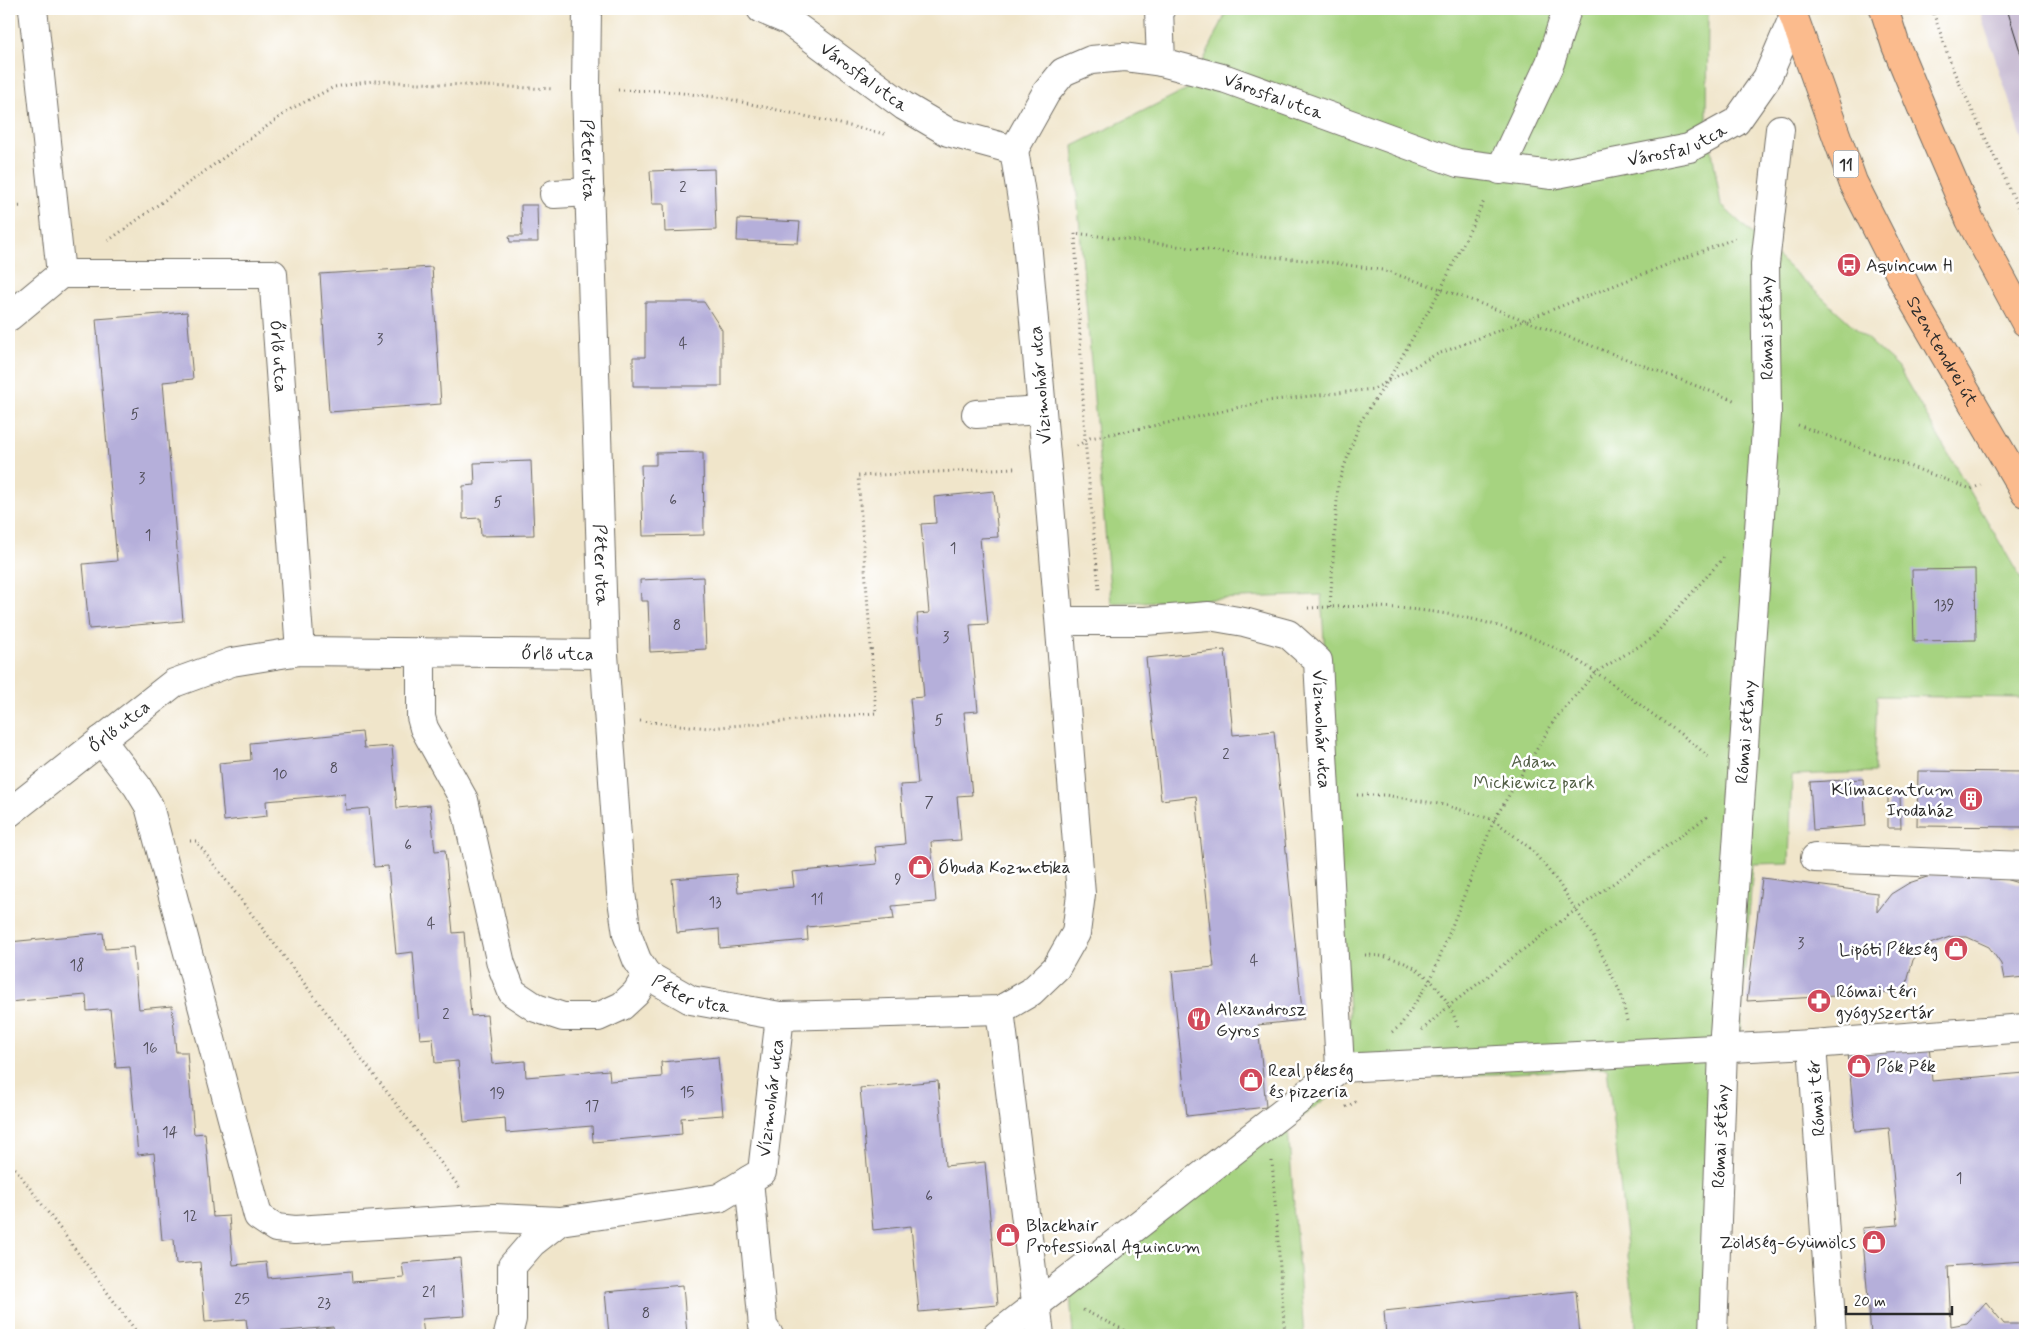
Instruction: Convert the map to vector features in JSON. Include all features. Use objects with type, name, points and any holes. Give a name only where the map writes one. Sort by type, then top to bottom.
[{"type":"main road","points":[[1884,9],[1896,46],[1970,220],[2025,322]]},
{"type":"main road","name":"Szentendrei út","points":[[1792,13],[1853,182],[1915,304],[2025,493]]},
{"type":"street","points":[[9,317],[61,274],[32,9]]},
{"type":"street","name":"Péter utca","points":[[587,9],[586,89],[604,654],[621,893],[627,934],[637,960],[647,975],[691,1000],[780,1016]]},
{"type":"street","name":"Városfal utca","points":[[761,9],[787,20],[904,106],[948,132],[1014,150],[1046,93],[1063,72],[1091,60],[1124,57],[1161,62],[1226,79],[1458,163],[1500,170],[1552,175],[1689,148],[1736,122],[1767,78],[1792,13]]},
{"type":"street","points":[[1159,9],[1161,62]]},
{"type":"street","points":[[1500,170],[1550,63],[1567,9]]},
{"type":"street","name":"Római sétány","points":[[1713,1335],[1723,1049],[1767,414],[1765,264],[1780,129]]},
{"type":"street","name":"Vízimolnár utca","points":[[508,1335],[512,1319],[512,1266],[532,1243],[560,1221],[719,1198],[762,1172],[780,1016],[1000,1010],[1031,992],[1056,968],[1076,933],[1081,894],[1060,621],[1025,218],[1014,150]]},
{"type":"street","points":[[554,194],[590,192]]},
{"type":"street","name":"Őrlő utca","points":[[61,274],[272,274],[300,651]]},
{"type":"street","points":[[976,414],[1042,410]]},
{"type":"street","name":"Vízimolnár utca","points":[[1060,621],[1146,621],[1209,616],[1244,622],[1288,634],[1318,661],[1340,1068]]},
{"type":"street","name":"Őrlő utca","points":[[9,812],[174,683],[232,662],[300,651],[604,654]]},
{"type":"street","points":[[421,652],[421,717],[427,735],[464,800],[501,964],[512,992],[536,1008],[563,1017],[598,1017],[622,1006],[636,993],[647,975]]},
{"type":"street","points":[[101,740],[137,786],[149,806],[258,1216],[276,1228],[294,1230],[483,1218],[560,1221]]},
{"type":"street","points":[[1815,858],[2025,866]]},
{"type":"street","points":[[1000,1010],[1044,1300],[1040,1335]]},
{"type":"street","name":"Római tér","points":[[1832,1335],[1812,1044],[2025,1028]]},
{"type":"street","points":[[997,1335],[1340,1068],[1812,1044]]},
{"type":"street","points":[[749,1180],[762,1326],[769,1335]]},
{"type":"path","points":[[1932,9],[1954,72],[2025,221]]},
{"type":"path","points":[[101,246],[292,109],[334,87],[373,82],[665,91],[724,98],[885,134]]},
{"type":"path","points":[[1330,607],[1338,484],[1360,422],[1387,382],[1441,289],[1500,170]]},
{"type":"path","points":[[633,720],[709,728],[876,714],[858,476],[1047,467],[1090,438],[1188,419],[1266,401],[1374,389],[1433,356],[1769,224]]},
{"type":"path","points":[[1102,622],[1085,440],[1075,233],[1382,270],[1527,320],[1767,414],[1971,489],[1980,485]]},
{"type":"path","points":[[1385,1037],[1400,1026],[1431,979],[1494,820],[1555,719],[1596,672],[1651,639],[1761,515]]},
{"type":"path","points":[[1305,608],[1378,607],[1441,612],[1502,627],[1544,643],[1596,672],[1706,754],[1742,793],[1577,909],[1450,1006],[1417,1034]]},
{"type":"path","points":[[1326,795],[1385,796],[1445,805],[1494,820],[1531,849],[1577,909],[1594,938],[1621,994],[1634,1054]]},
{"type":"path","points":[[156,831],[174,841],[196,841],[483,1218]]},
{"type":"path","points":[[1334,955],[1376,955],[1394,958],[1431,979],[1450,1006],[1463,1040],[1465,1062]]},
{"type":"path","points":[[1337,1111],[1363,1098]]},
{"type":"path","points":[[1271,1155],[1284,1335]]},
{"type":"path","points":[[9,1160],[139,1335]]},
{"type":"path","points":[[1044,1300],[1134,1335]]},
{"type":"shaded area","points":[[1980,9],[2025,9],[2025,147],[1983,22]]},
{"type":"green space","name":"Adam Mickiewicz park","points":[[1228,9],[1708,9],[1707,121],[1721,205],[1898,367],[2025,586],[2025,698],[1877,696],[1874,772],[1792,775],[1789,863],[1753,864],[1740,1032],[1721,1033],[1708,1335],[1637,1335],[1607,1068],[1347,1082],[1288,1128],[1304,1335],[1073,1335],[1070,1293],[1352,1055],[1321,595],[1111,603],[1073,146],[1191,87]]},
{"type":"building","points":[[714,169],[716,230],[665,232],[664,204],[652,204],[650,171]]},
{"type":"building","points":[[521,205],[537,205],[538,242],[510,242],[509,236],[522,236]]},
{"type":"building","points":[[738,219],[800,222],[798,243],[737,241]]},
{"type":"building","points":[[432,267],[441,404],[329,412],[320,274]]},
{"type":"building","points":[[645,302],[704,302],[722,330],[722,386],[633,386],[633,357],[645,357]]},
{"type":"building","points":[[187,312],[193,379],[163,382],[183,621],[89,629],[83,564],[117,561],[96,319]]},
{"type":"building","points":[[703,452],[704,535],[643,536],[641,465],[656,465],[656,453]]},
{"type":"building","points":[[531,461],[534,535],[481,536],[480,518],[463,519],[463,486],[475,485],[474,463]]},
{"type":"building","points":[[994,491],[998,537],[980,538],[988,624],[970,625],[978,711],[964,712],[972,795],[957,796],[961,840],[931,842],[936,902],[892,906],[894,919],[807,927],[808,940],[720,948],[719,929],[677,933],[672,879],[736,874],[738,892],[794,887],[792,872],[877,864],[875,847],[905,844],[900,785],[918,784],[910,698],[924,697],[917,614],[929,613],[921,524],[936,523],[934,497]]},
{"type":"building","points":[[1975,569],[1976,640],[1914,641],[1912,570]]},
{"type":"building","points":[[703,577],[706,649],[650,652],[648,601],[641,601],[640,580]]},
{"type":"building","points":[[1225,650],[1233,735],[1274,731],[1303,1020],[1258,1025],[1266,1107],[1187,1116],[1172,971],[1214,967],[1196,796],[1161,800],[1146,658]]},
{"type":"building","points":[[362,732],[364,748],[392,746],[397,808],[430,805],[435,851],[445,850],[453,933],[464,932],[471,1016],[487,1015],[492,1064],[525,1061],[526,1077],[609,1070],[610,1081],[662,1077],[661,1062],[718,1057],[723,1115],[681,1118],[682,1134],[593,1142],[592,1126],[506,1133],[505,1118],[464,1122],[458,1061],[435,1063],[433,1038],[420,1039],[413,952],[396,954],[388,866],[374,867],[369,808],[346,810],[345,794],[266,801],[267,816],[224,821],[219,763],[251,760],[250,743]]},
{"type":"building","name":"Klímacentrum Irodaház","points":[[1918,771],[2025,772],[2025,827],[1917,826]]},
{"type":"building","points":[[1863,779],[1866,826],[1813,830],[1810,782]]},
{"type":"building","points":[[1900,794],[1901,828],[1888,828],[1888,795]]},
{"type":"building","points":[[1988,874],[2025,885],[2025,977],[2004,979],[2001,964],[1989,947],[1967,937],[1950,937],[1924,946],[1913,960],[1906,992],[1747,1001],[1762,878],[1877,893],[1877,912],[1891,894],[1909,883],[1933,875]]},
{"type":"building","points":[[103,933],[105,949],[133,947],[139,1009],[172,1006],[176,1052],[187,1052],[194,1134],[205,1133],[213,1217],[229,1216],[233,1265],[266,1262],[268,1278],[351,1271],[352,1282],[404,1278],[402,1263],[460,1258],[465,1316],[422,1319],[424,1335],[334,1335],[333,1327],[248,1334],[246,1319],[205,1322],[200,1262],[176,1264],[174,1239],[162,1240],[154,1153],[138,1155],[130,1067],[116,1068],[110,1009],[87,1011],[86,995],[9,1002],[9,942]]},
{"type":"building","points":[[1929,1044],[1932,1081],[2025,1073],[2025,1261],[1948,1266],[1951,1326],[1967,1323],[1986,1302],[2004,1324],[2025,1324],[2025,1335],[1871,1335],[1862,1228],[1898,1225],[1889,1128],[1855,1131],[1848,1052]]},
{"type":"building","points":[[938,1081],[945,1166],[985,1162],[998,1305],[919,1312],[911,1226],[873,1230],[860,1088]]},
{"type":"building","points":[[683,1285],[687,1335],[609,1335],[605,1292]]},
{"type":"building","points":[[1576,1291],[1580,1335],[1386,1335],[1384,1311]]},
{"type":"tram line","points":[[2007,9],[2025,67]]},
{"type":"place","name":"Aquincum H","points":[[1849,265]]},
{"type":"place","name":"Klímacentrum Irodaház","points":[[1971,799]]},
{"type":"place","name":"Óbuda Kozmetika","points":[[920,867]]},
{"type":"place","name":"Lipóti Pékség","points":[[1956,949]]},
{"type":"place","name":"Római téri gyógyszertár","points":[[1819,1001]]},
{"type":"place","name":"Alexandrosz Gyros","points":[[1199,1019]]},
{"type":"place","name":"Pók Pék","points":[[1859,1066]]},
{"type":"place","name":"Real pékség és pizzeria","points":[[1251,1080]]},
{"type":"place","name":"Blackhair Professional Aquincum","points":[[1008,1235]]},
{"type":"place","name":"Zöldség-Gyümölcs","points":[[1874,1242]]}]
